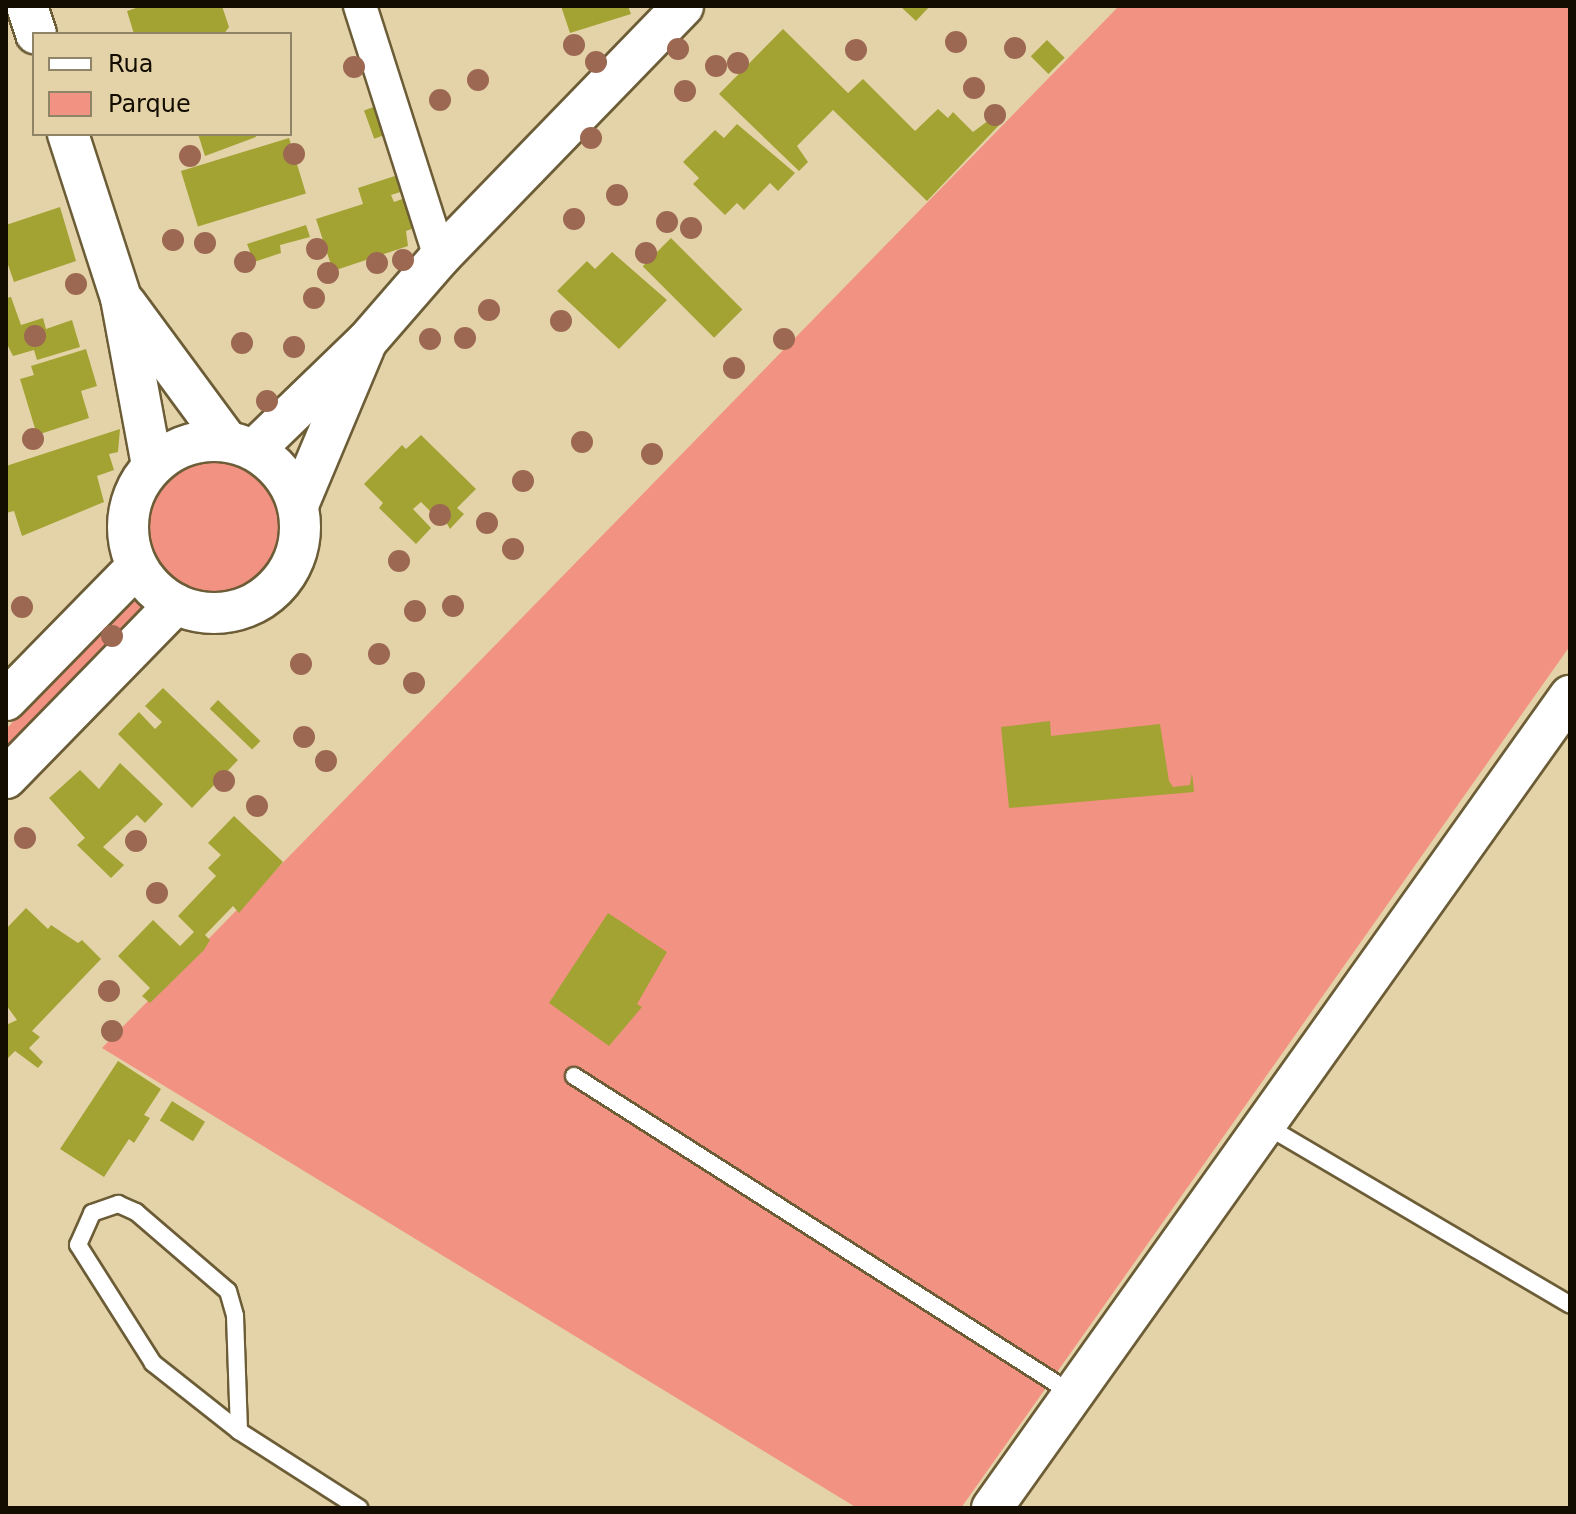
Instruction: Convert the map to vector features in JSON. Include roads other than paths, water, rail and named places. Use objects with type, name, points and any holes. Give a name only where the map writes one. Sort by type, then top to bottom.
[{"type":"street","points":[[27,6],[35,32]]},
{"type":"street","points":[[360,6],[440,257]]},
{"type":"street","points":[[121,298],[241,446],[282,473],[298,505],[301,533],[294,560],[269,592],[231,612],[203,613],[176,604],[153,588],[137,566],[129,541],[128,514],[136,488],[152,466],[174,450],[200,441],[241,446],[367,341],[440,257],[683,6]]},
{"type":"street","points":[[69,136],[121,298],[152,466]]},
{"type":"street","points":[[298,505],[367,341]]},
{"type":"street","points":[[6,700],[137,566]]},
{"type":"street","points":[[6,778],[176,604]]},
{"type":"street","points":[[992,1508],[1570,696]]},
{"type":"lane","points":[[574,1076],[1073,1394]]},
{"type":"lane","points":[[1265,1125],[1570,1305]]},
{"type":"lane","points":[[239,1431],[235,1316],[228,1291],[136,1212],[118,1204],[92,1213],[78,1245],[153,1363],[239,1431],[359,1508]]}]
